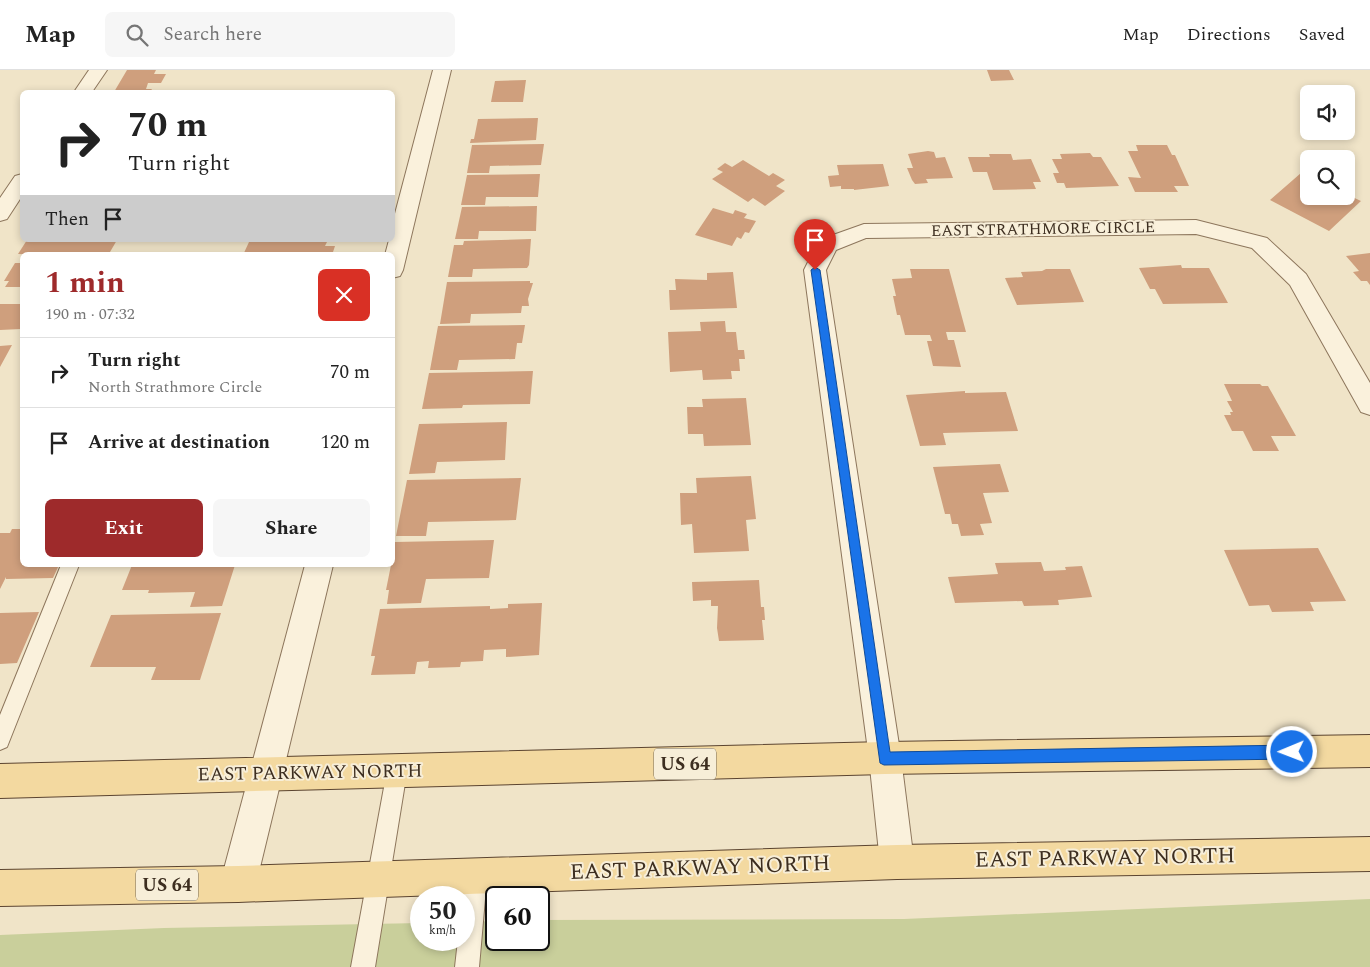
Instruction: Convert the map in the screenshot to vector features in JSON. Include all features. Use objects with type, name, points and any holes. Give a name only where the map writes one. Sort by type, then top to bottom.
[{"type":"main road","name":"EAST PARKWAY NORTH","points":[[0,781],[884,758],[1370,751]]},
{"type":"main road","name":"EAST PARKWAY NORTH","points":[[0,888],[238,884],[896,862],[1370,854]]},
{"type":"street","points":[[84,90],[98,70]]},
{"type":"street","points":[[395,258],[442,70]]},
{"type":"street","points":[[0,214],[20,184]]},
{"type":"street","name":"EAST STRATHMORE CIRCLE","points":[[884,758],[815,270],[827,245],[864,231],[1196,227],[1259,243],[1298,280],[1370,405]]},
{"type":"street","points":[[238,884],[319,567]]},
{"type":"street","points":[[884,758],[896,862]]},
{"type":"lane","points":[[0,740],[69,567]]},
{"type":"lane","points":[[363,967],[397,771]]},
{"type":"lane","points":[[467,967],[476,876]]},
{"type":"green space","points":[[1370,899],[1370,967],[0,967],[0,935],[164,928],[410,923],[410,951],[475,951],[475,922],[485,921],[485,951],[550,951],[550,920],[904,919]]},
{"type":"building","points":[[127,70],[156,70],[154,74],[166,74],[161,83],[148,83],[146,89],[151,90],[115,90]]},
{"type":"building","points":[[987,70],[1009,70],[1014,80],[991,81]]},
{"type":"building","points":[[526,80],[523,102],[491,102],[495,81]]},
{"type":"building","points":[[538,118],[536,140],[470,143],[471,139],[474,139],[478,119]]},
{"type":"building","points":[[544,144],[541,165],[490,166],[489,173],[467,173],[472,145]]},
{"type":"building","points":[[1136,145],[1167,145],[1172,155],[1175,155],[1189,186],[1174,186],[1178,192],[1135,192],[1128,177],[1141,178],[1128,151],[1138,151]]},
{"type":"building","points":[[934,152],[936,158],[945,157],[953,178],[926,179],[928,183],[915,184],[907,168],[913,168],[908,154]]},
{"type":"building","points":[[1090,153],[1093,157],[1101,157],[1119,186],[1066,188],[1064,183],[1057,183],[1053,173],[1059,173],[1052,159],[1062,159],[1060,154]]},
{"type":"building","points":[[989,154],[1011,154],[1013,160],[1031,159],[1041,182],[1033,182],[1036,189],[993,190],[987,172],[973,172],[968,157],[990,157]]},
{"type":"building","points":[[743,160],[769,176],[773,173],[785,180],[776,186],[785,191],[765,206],[753,198],[748,202],[712,179],[723,172],[717,169],[725,163],[732,167]]},
{"type":"building","points":[[883,164],[889,186],[854,190],[841,189],[841,186],[830,187],[828,176],[839,175],[837,165]]},
{"type":"building","points":[[540,174],[538,197],[486,197],[485,205],[461,205],[467,175]]},
{"type":"building","points":[[1300,174],[1300,205],[1355,205],[1355,198],[1361,201],[1329,231],[1270,200]]},
{"type":"building","points":[[537,206],[536,231],[479,231],[478,239],[455,239],[462,207]]},
{"type":"building","points":[[713,208],[733,214],[735,210],[747,214],[744,218],[756,221],[749,233],[745,232],[741,239],[737,237],[732,246],[695,235]]},
{"type":"building","points":[[531,239],[529,265],[527,268],[473,269],[472,277],[448,277],[454,245],[463,245],[464,241]]},
{"type":"building","points":[[26,242],[116,242],[110,252],[20,252],[18,254]]},
{"type":"building","points":[[249,242],[327,242],[325,246],[335,246],[333,252],[244,252]]},
{"type":"building","points":[[1370,253],[1370,285],[1367,281],[1361,281],[1353,272],[1359,271],[1346,256]]},
{"type":"building","points":[[15,263],[20,263],[20,287],[5,287],[9,281],[4,281]]},
{"type":"building","points":[[1181,265],[1182,268],[1209,268],[1228,303],[1163,304],[1155,289],[1150,289],[1139,268]]},
{"type":"building","points":[[910,269],[949,269],[966,332],[946,332],[948,340],[954,340],[961,367],[933,366],[927,341],[932,341],[930,335],[905,335],[900,315],[897,315],[893,296],[896,296],[892,279],[912,278]]},
{"type":"building","points":[[1046,269],[1070,269],[1084,302],[1017,305],[1005,278],[1023,277],[1021,272],[1042,271]]},
{"type":"building","points":[[733,272],[737,308],[670,310],[669,290],[676,290],[675,279],[707,280],[707,273]]},
{"type":"building","points":[[530,281],[530,283],[533,283],[528,299],[529,306],[522,306],[521,313],[471,314],[470,323],[440,324],[447,282]]},
{"type":"building","points":[[0,304],[20,304],[20,329],[0,330]]},
{"type":"building","points":[[725,321],[726,332],[736,332],[738,350],[744,350],[745,359],[739,359],[740,371],[731,371],[732,379],[703,380],[702,370],[670,372],[668,332],[701,331],[700,322]]},
{"type":"building","points":[[525,325],[522,343],[517,343],[515,359],[459,360],[457,370],[430,370],[438,326]]},
{"type":"building","points":[[12,345],[0,367],[0,346]]},
{"type":"building","points":[[533,371],[530,404],[463,405],[462,408],[422,409],[429,373]]},
{"type":"building","points":[[1224,384],[1260,384],[1268,386],[1296,436],[1271,436],[1279,451],[1253,451],[1243,431],[1232,431],[1224,415],[1231,415],[1230,412],[1233,412],[1227,401],[1232,401]]},
{"type":"building","points":[[965,391],[965,393],[1006,392],[1018,431],[943,433],[946,445],[920,446],[906,395]]},
{"type":"building","points":[[746,398],[751,445],[704,446],[703,434],[688,434],[687,407],[703,407],[702,399]]},
{"type":"building","points":[[507,422],[505,460],[437,462],[435,473],[409,474],[419,424]]},
{"type":"building","points":[[1000,464],[1009,492],[983,493],[992,523],[980,524],[984,535],[961,536],[958,524],[952,524],[950,514],[945,514],[933,467]]},
{"type":"building","points":[[751,476],[756,519],[746,520],[749,551],[694,553],[692,524],[681,525],[680,493],[697,493],[696,478]]},
{"type":"building","points":[[521,478],[516,520],[428,522],[426,536],[396,536],[407,480]]},
{"type":"building","points":[[12,529],[20,529],[20,567],[58,567],[53,578],[6,579],[6,577],[0,589],[0,533],[10,533]]},
{"type":"building","points":[[494,540],[489,578],[426,579],[421,603],[387,604],[389,590],[386,590],[391,567],[395,567],[395,542]]},
{"type":"building","points":[[1318,548],[1346,601],[1310,602],[1314,611],[1272,612],[1269,605],[1249,606],[1224,550]]},
{"type":"building","points":[[1041,562],[1044,571],[1066,570],[1065,567],[1082,566],[1092,597],[1058,600],[1059,605],[1024,606],[1022,601],[955,603],[948,577],[998,574],[995,563]]},
{"type":"building","points":[[131,567],[234,567],[222,606],[190,607],[195,592],[148,593],[149,590],[122,590]]},
{"type":"building","points":[[759,580],[761,607],[764,607],[765,620],[762,620],[764,640],[719,641],[717,628],[718,606],[711,606],[711,600],[693,601],[692,582]]},
{"type":"building","points":[[542,603],[539,655],[506,657],[506,649],[484,650],[483,661],[461,662],[460,667],[428,668],[429,661],[417,662],[415,674],[371,675],[375,656],[371,656],[380,609],[490,606],[490,609],[508,608],[508,604]]},
{"type":"building","points":[[39,612],[17,663],[0,664],[0,613]]},
{"type":"building","points":[[221,613],[200,680],[151,680],[156,667],[90,667],[111,615]]},
{"type":"route","points":[[815,270],[884,758],[1292,752]]}]
